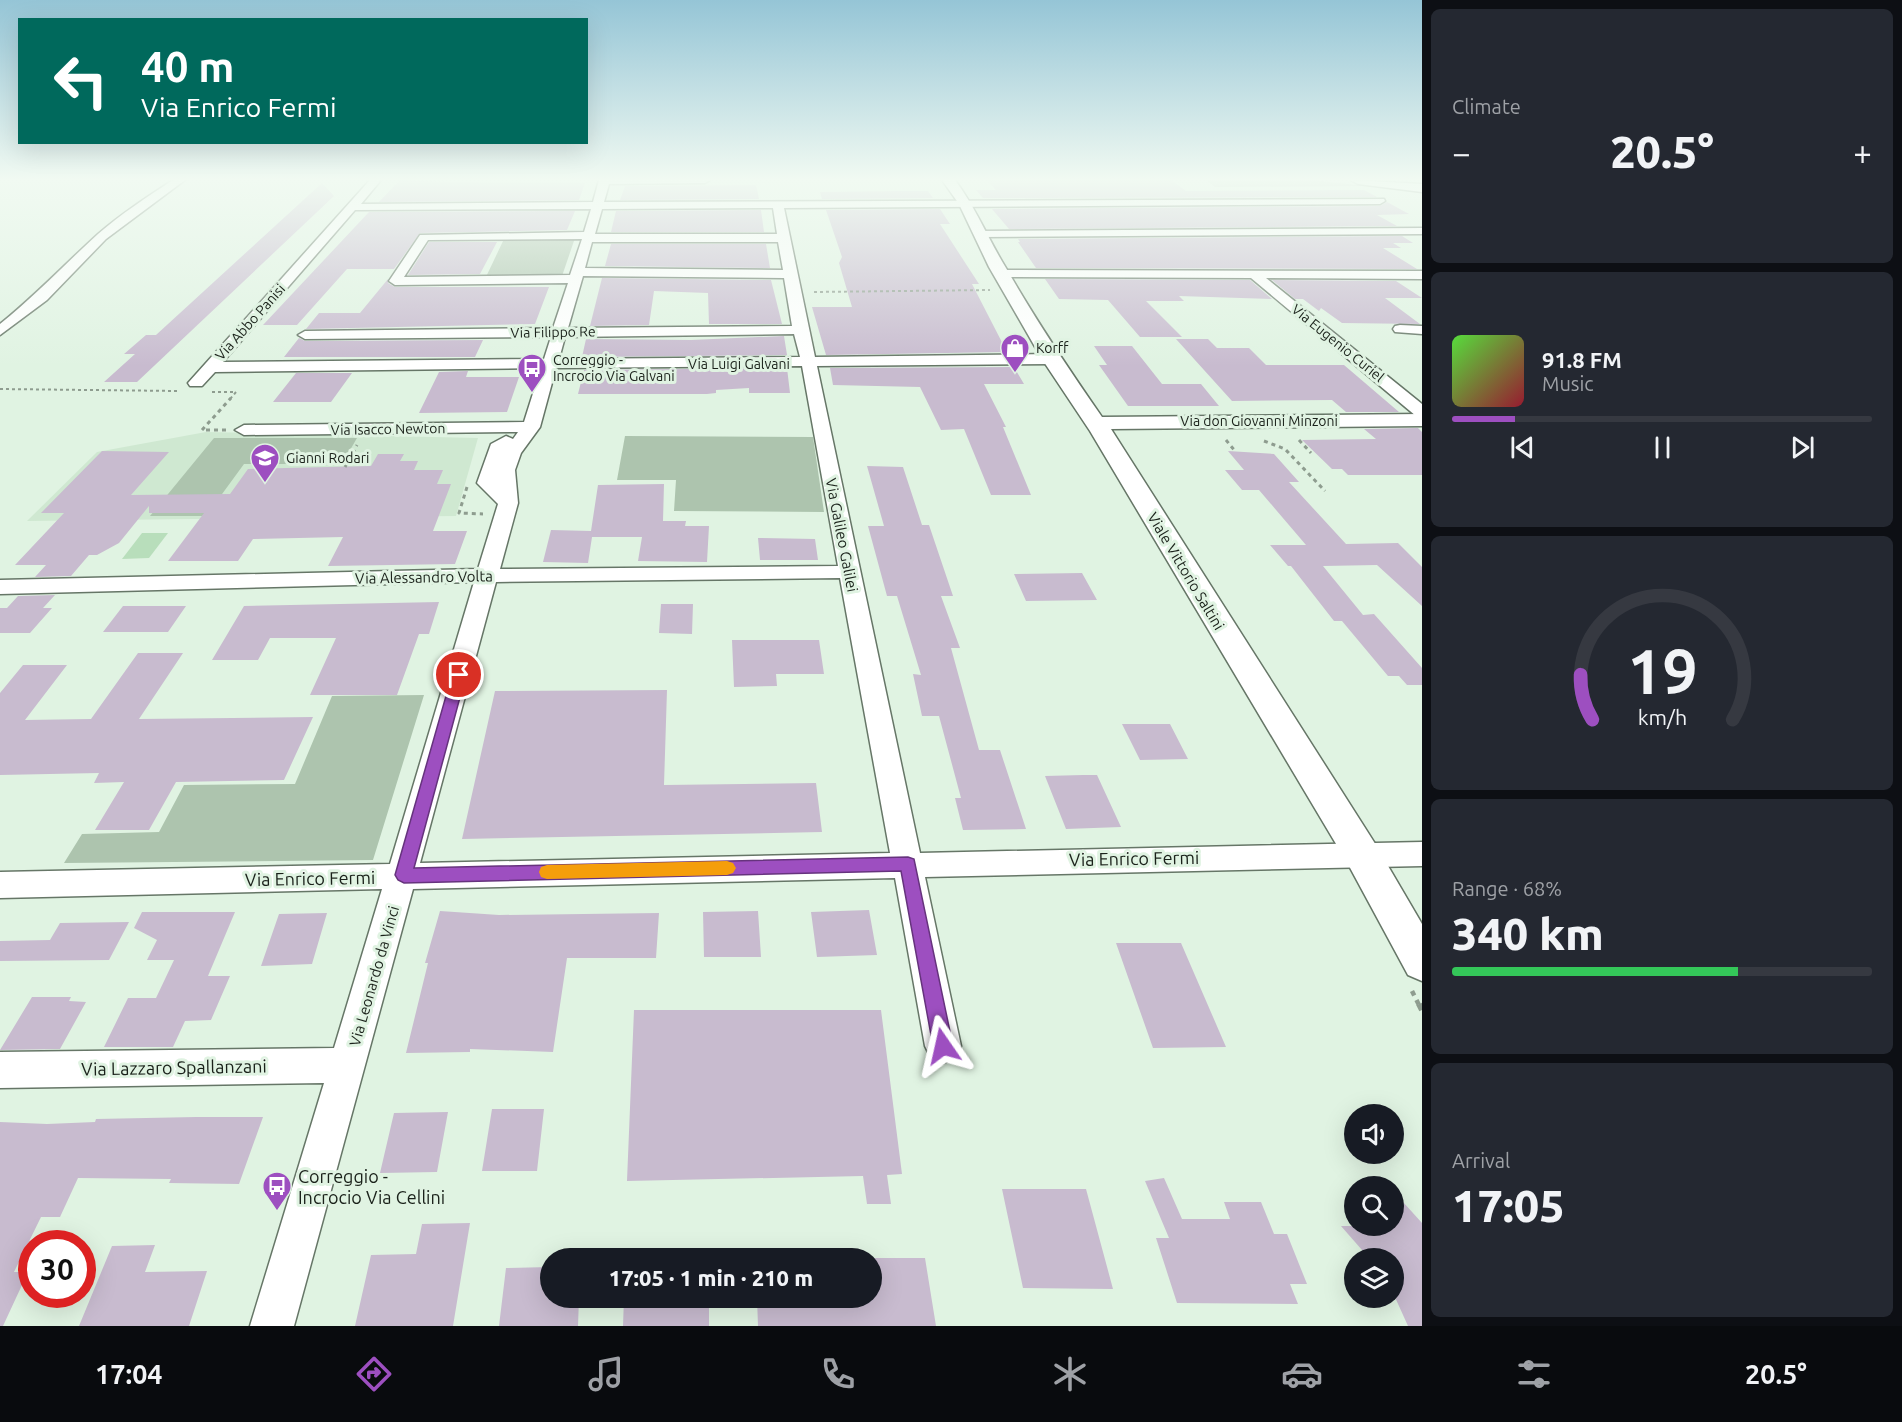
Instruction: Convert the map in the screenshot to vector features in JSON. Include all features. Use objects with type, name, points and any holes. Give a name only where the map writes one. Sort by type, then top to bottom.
[{"type":"street","points":[[0,331],[42,297],[97,242]]},
{"type":"street","name":"Via Abbo Panisi","points":[[192,387],[322,242]]},
{"type":"street","points":[[421,242],[395,281],[577,275],[792,283]]},
{"type":"street","name":"Via Leonardo da Vinci","points":[[272,1326],[404,875],[508,503],[506,470],[512,453],[531,427],[587,242]]},
{"type":"street","name":"Via Galileo Galilei","points":[[785,242],[800,330],[809,363],[908,864]]},
{"type":"street","name":"Viale Vittorio Saltini","points":[[985,242],[1001,274],[1052,359],[1096,423],[1361,853],[1422,962]]},
{"type":"street","points":[[1001,274],[1422,275]]},
{"type":"street","name":"Via Eugenio Curiel","points":[[1253,274],[1422,412]]},
{"type":"street","points":[[1400,329],[1422,330]]},
{"type":"street","name":"Via Filippo Re","points":[[305,335],[800,330]]},
{"type":"street","name":"Via Luigi Galvani","points":[[210,367],[1052,359]]},
{"type":"street","name":"Via don Giovanni Minzoni","points":[[1096,423],[1422,420]]},
{"type":"street","name":"Via Isacco Newton","points":[[244,430],[531,427]]},
{"type":"street","name":"Via Alessandro Volta","points":[[0,587],[487,576],[849,572]]},
{"type":"street","name":"Via Enrico Fermi","points":[[0,885],[1361,853],[1422,854]]},
{"type":"street","points":[[908,864],[943,1046]]},
{"type":"street","name":"Via Lazzaro Spallanzani","points":[[0,1070],[347,1065]]},
{"type":"path","points":[[792,283],[991,290]]},
{"type":"path","points":[[0,390],[192,387]]},
{"type":"path","points":[[212,392],[236,392],[202,430],[244,430]]},
{"type":"path","points":[[1261,440],[1284,449],[1325,491]]},
{"type":"shaded area","points":[[503,242],[574,242],[561,279],[485,279]]},
{"type":"shaded area","name":"Gianni Rodari","points":[[206,432],[478,438],[456,516],[27,521],[97,452]]},
{"type":"shaded area","points":[[625,436],[813,437],[824,512],[674,511],[676,480],[617,480]]},
{"type":"shaded area","points":[[214,438],[357,438],[342,464],[244,464],[206,516],[150,516]]},
{"type":"shaded area","points":[[142,533],[168,533],[149,558],[122,559]]},
{"type":"shaded area","points":[[424,695],[373,860],[64,863],[82,834],[159,832],[184,785],[295,784],[332,696]]},
{"type":"building","points":[[258,242],[285,242],[137,382],[104,382],[135,354],[124,354],[146,335],[156,335]]},
{"type":"building","points":[[341,242],[414,242],[394,269],[347,269],[297,325],[263,325]]},
{"type":"building","points":[[429,242],[497,242],[480,274],[408,275]]},
{"type":"building","points":[[837,242],[952,242],[979,284],[972,284],[1007,352],[826,355],[812,307],[852,307],[839,263],[842,257]]},
{"type":"building","points":[[1018,242],[1411,242],[1413,243],[1393,243],[1401,248],[1383,248],[1417,269],[1036,268]]},
{"type":"building","points":[[611,244],[766,244],[770,268],[605,266]]},
{"type":"building","points":[[602,278],[771,280],[782,324],[709,324],[708,293],[654,291],[649,325],[590,326]]},
{"type":"building","points":[[388,279],[388,283],[395,287],[549,287],[535,324],[306,329],[319,313],[360,313]]},
{"type":"building","points":[[1045,279],[1250,280],[1272,299],[1179,296],[1184,301],[1146,301],[1182,337],[1140,337],[1108,300],[1059,299]]},
{"type":"building","points":[[1272,280],[1396,281],[1422,298],[1385,298],[1420,324],[1342,323],[1321,308],[1319,311],[1303,299],[1295,299]]},
{"type":"building","points":[[784,336],[787,355],[582,357],[586,339],[691,340]]},
{"type":"building","points":[[299,338],[305,341],[483,340],[475,357],[284,357]]},
{"type":"building","points":[[1176,339],[1208,339],[1217,348],[1249,348],[1266,365],[1344,365],[1399,412],[1346,412],[1332,400],[1232,401]]},
{"type":"building","points":[[1094,346],[1132,346],[1162,384],[1201,384],[1219,406],[1128,406],[1099,365],[1107,365]]},
{"type":"building","points":[[1014,367],[1024,384],[984,384],[1006,427],[1003,427],[1031,495],[991,495],[964,429],[941,430],[920,387],[833,385],[830,368]]},
{"type":"building","points":[[787,368],[790,393],[749,393],[749,388],[716,390],[716,393],[707,394],[578,394],[584,370]]},
{"type":"building","points":[[468,371],[466,377],[519,377],[507,412],[419,413],[439,372]]},
{"type":"building","points":[[296,373],[352,373],[331,402],[273,402]]},
{"type":"building","points":[[1418,428],[1422,432],[1422,475],[1348,475],[1342,469],[1332,469],[1302,440],[1376,439],[1364,429]]},
{"type":"building","points":[[102,451],[169,452],[131,495],[230,494],[248,469],[371,466],[378,454],[404,454],[400,461],[418,461],[414,470],[443,470],[437,484],[451,484],[433,531],[467,531],[455,564],[328,566],[343,537],[253,539],[238,561],[168,561],[204,513],[149,513],[149,506],[119,543],[97,555],[89,555],[71,576],[35,577],[46,565],[15,565],[64,513],[41,513]]},
{"type":"building","points":[[1228,451],[1274,454],[1299,482],[1289,482],[1346,544],[1398,543],[1422,567],[1422,606],[1377,565],[1323,566],[1363,615],[1374,614],[1422,668],[1422,685],[1407,685],[1399,676],[1388,676],[1342,621],[1334,621],[1291,566],[1288,566],[1270,545],[1306,545],[1259,490],[1242,490],[1225,470],[1244,470]]},
{"type":"building","points":[[867,466],[903,467],[922,525],[929,525],[953,596],[941,596],[960,648],[951,648],[979,750],[1000,750],[1026,829],[963,830],[955,798],[961,798],[939,716],[922,716],[913,674],[921,675],[897,596],[887,596],[868,526],[884,526]]},
{"type":"building","points":[[664,484],[663,521],[686,521],[685,526],[709,526],[707,562],[638,561],[642,537],[592,537],[588,563],[543,562],[551,530],[591,531],[598,485]]},
{"type":"building","points":[[758,538],[815,539],[818,560],[760,560]]},
{"type":"building","points":[[1082,573],[1097,600],[1026,601],[1014,574]]},
{"type":"building","points":[[55,595],[43,608],[52,608],[30,633],[0,633],[0,608],[7,608],[18,596]]},
{"type":"building","points":[[439,602],[429,634],[419,634],[397,695],[310,695],[336,638],[270,638],[258,660],[212,660],[244,606]]},
{"type":"building","points":[[661,604],[693,604],[692,634],[659,633]]},
{"type":"building","points":[[123,606],[186,606],[168,632],[103,632]]},
{"type":"building","points":[[732,640],[819,640],[824,674],[776,674],[777,686],[734,687]]},
{"type":"building","points":[[138,653],[183,653],[139,719],[313,717],[284,780],[176,782],[149,830],[95,830],[124,782],[94,783],[99,773],[0,775],[0,693],[23,665],[67,665],[25,720],[91,719]]},
{"type":"building","points":[[667,690],[664,785],[816,783],[822,832],[462,839],[495,691]]},
{"type":"building","points":[[1122,724],[1170,724],[1188,759],[1140,760]]},
{"type":"building","points":[[1097,775],[1121,827],[1066,829],[1045,776]]},
{"type":"building","points":[[869,910],[877,955],[817,957],[811,912]]},
{"type":"building","points":[[440,911],[499,915],[659,913],[656,958],[567,958],[553,1052],[470,1049],[470,1052],[406,1053],[428,963],[425,963]]},
{"type":"building","points":[[758,911],[761,957],[704,957],[703,912]]},
{"type":"building","points":[[142,912],[235,912],[208,976],[230,976],[211,1020],[185,1021],[173,1047],[104,1047],[128,998],[156,998],[174,960],[147,960],[157,940],[134,928]]},
{"type":"building","points":[[327,913],[312,964],[261,966],[279,914]]},
{"type":"building","points":[[129,922],[109,960],[0,961],[0,941],[50,940],[60,923]]},
{"type":"building","points":[[1116,943],[1181,943],[1226,1047],[1153,1048]]},
{"type":"building","points":[[32,997],[71,997],[69,1001],[86,1002],[60,1049],[0,1050]]},
{"type":"building","points":[[634,1010],[881,1010],[902,1174],[887,1175],[891,1204],[867,1204],[863,1176],[627,1181]]},
{"type":"building","points":[[492,1109],[544,1109],[537,1171],[482,1171]]},
{"type":"building","points":[[448,1112],[437,1172],[380,1173],[394,1113]]},
{"type":"building","points":[[263,1117],[239,1184],[169,1183],[171,1179],[78,1178],[60,1217],[41,1217],[35,1230],[18,1230],[18,1264],[14,1272],[18,1272],[18,1294],[3,1326],[0,1326],[0,1122],[47,1124],[95,1122],[96,1119]]},
{"type":"building","points":[[1164,1178],[1182,1219],[1230,1219],[1224,1202],[1261,1202],[1274,1234],[1287,1234],[1307,1284],[1290,1284],[1298,1304],[1177,1303],[1156,1238],[1169,1238],[1145,1181]]},
{"type":"building","points":[[1002,1189],[1086,1189],[1113,1289],[1023,1288]]},
{"type":"building","points":[[1404,1203],[1422,1223],[1422,1326],[1408,1326],[1400,1308],[1404,1308],[1404,1248],[1360,1248],[1350,1236],[1404,1236]]},
{"type":"building","points":[[470,1223],[453,1326],[355,1326],[371,1255],[416,1254],[422,1224]]},
{"type":"building","points":[[155,1245],[145,1272],[207,1271],[189,1326],[79,1326],[86,1308],[96,1308],[96,1285],[112,1246]]},
{"type":"building","points":[[882,1258],[925,1258],[936,1326],[758,1326],[757,1308],[882,1308]]},
{"type":"building","points":[[540,1267],[540,1308],[579,1308],[578,1326],[499,1326],[506,1268]]},
{"type":"building","points":[[624,1308],[709,1308],[709,1326],[623,1326]]},
{"type":"slow traffic","points":[[547,872],[727,868]]},
{"type":"place","name":"Korff","points":[[1015,374]]},
{"type":"place","name":"Correggio - Incrocio Via Galvani","points":[[532,394]]},
{"type":"place","name":"Gianni Rodari","points":[[265,484]]},
{"type":"place","name":"Correggio - Incrocio Via Cellini","points":[[277,1212]]},
{"type":"route","points":[[459,675],[404,875],[908,864],[943,1046]]}]
